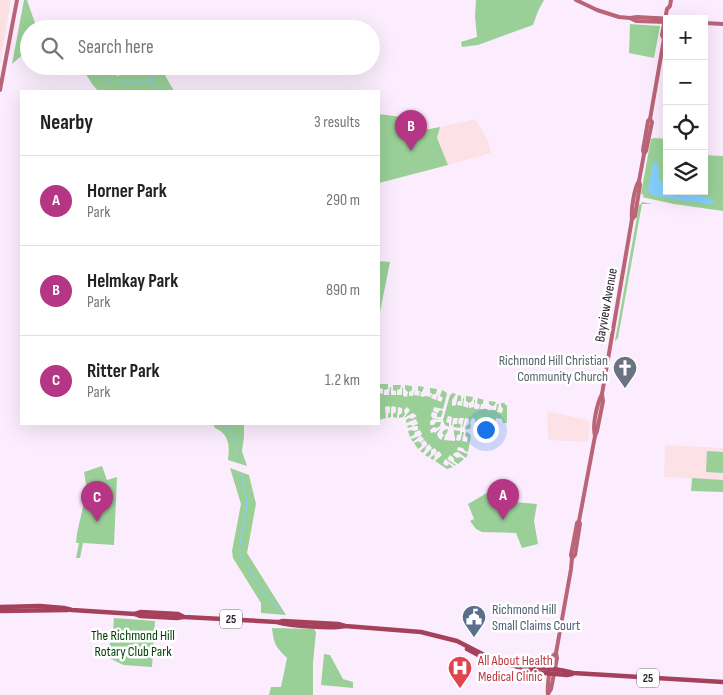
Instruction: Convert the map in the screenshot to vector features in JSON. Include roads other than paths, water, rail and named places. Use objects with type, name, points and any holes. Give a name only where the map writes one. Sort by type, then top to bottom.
[{"type":"main road","points":[[0,90],[17,0]]},
{"type":"main road","points":[[576,0],[615,16],[663,19]]},
{"type":"main road","name":"Bayview Avenue","points":[[668,15],[671,0]]},
{"type":"main road","points":[[708,23],[723,24]]},
{"type":"main road","name":"Bayview Avenue","points":[[548,694],[547,689],[557,658],[556,653],[571,555],[595,436],[593,430],[595,418],[602,394],[632,219],[631,215],[639,181],[648,121],[663,45]]},
{"type":"main road","name":"25","points":[[0,609],[40,606],[140,616],[178,618],[184,616],[338,628],[345,626],[410,630],[453,641],[476,654],[533,672],[723,682]]},
{"type":"water","points":[[658,162],[659,179],[663,184],[663,195],[698,195],[714,200],[714,203],[678,200],[652,195],[648,188],[653,164]]},
{"type":"waterway","points":[[104,75],[109,81],[149,82],[162,90]]},
{"type":"waterway","points":[[149,81],[153,75]]},
{"type":"waterway","points":[[224,425],[235,443],[236,460]]},
{"type":"waterway","points":[[241,473],[247,503],[239,551],[242,559],[249,566],[251,573],[259,582],[264,595],[271,600],[281,613]]},
{"type":"place","name":"Helmkay Park","points":[[411,151]]},
{"type":"place","name":"Richmond Hill Christian Community Church","points":[[625,389]]},
{"type":"place","name":"Horner Park","points":[[503,520]]},
{"type":"place","name":"Ritter Park","points":[[97,522]]},
{"type":"place","name":"Richmond Hill Small Claims Court","points":[[474,638]]},
{"type":"place","name":"All About Health Medical Clinic","points":[[460,689]]},
{"type":"park label","name":"The Richmond Hill Rotary Club Park","points":[[133,644]]}]
